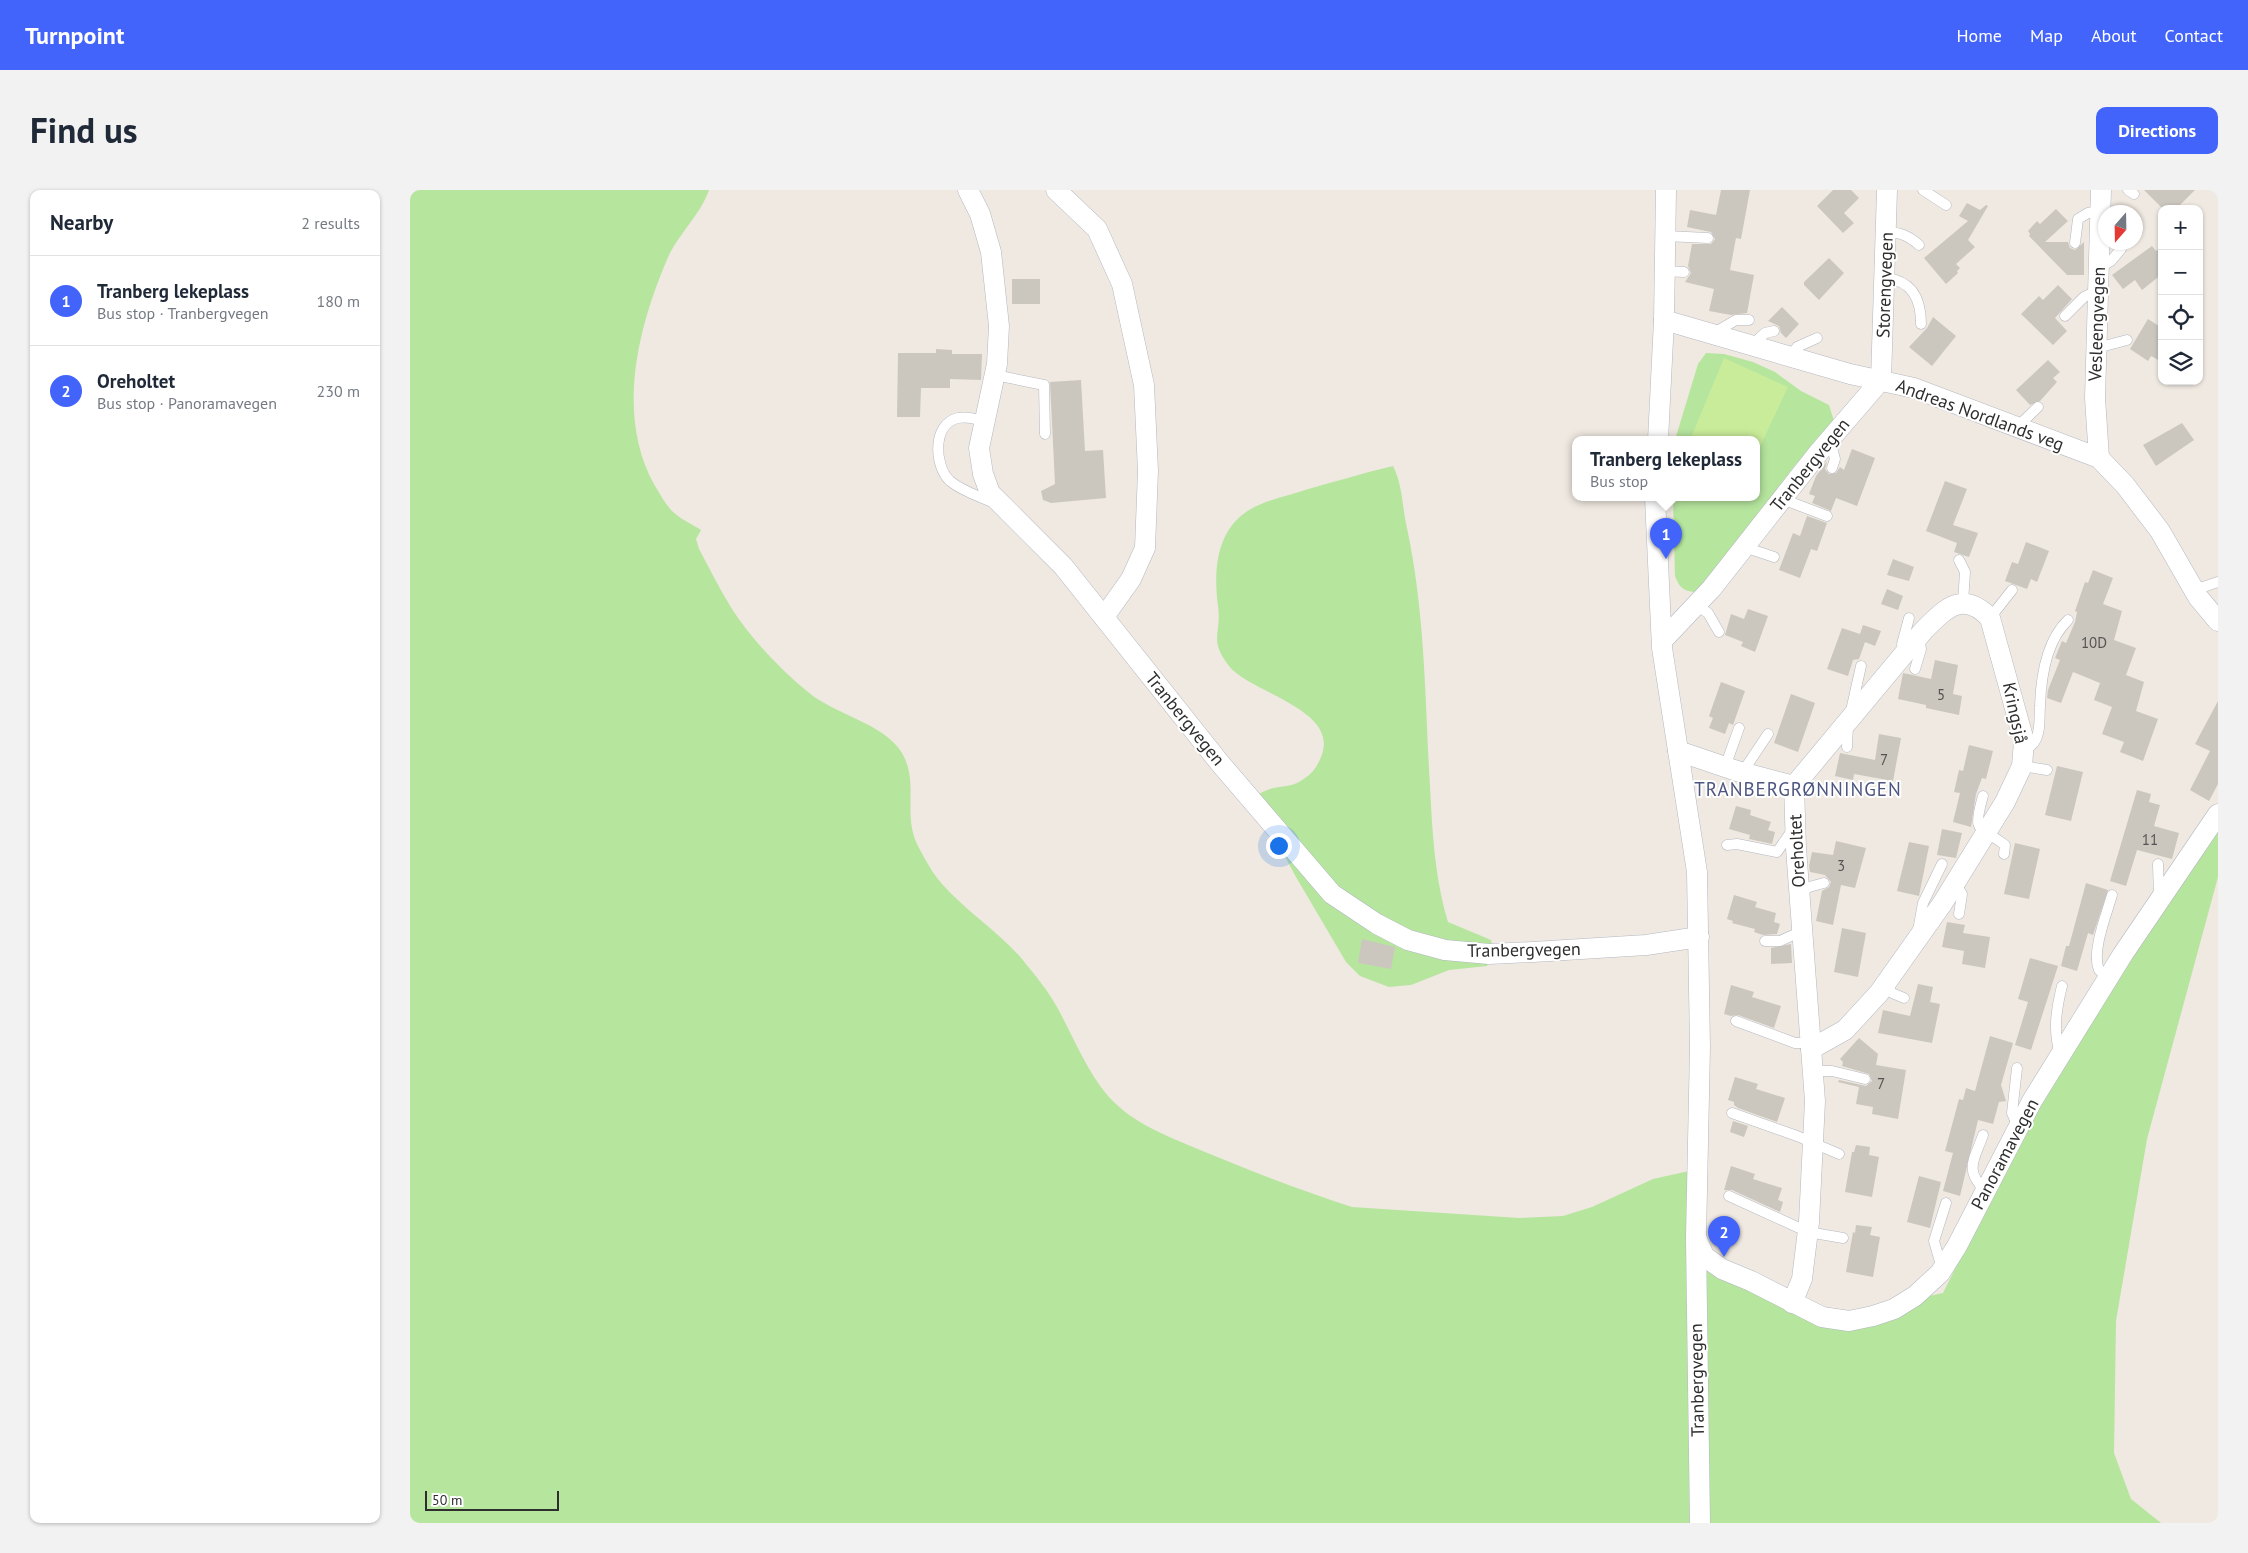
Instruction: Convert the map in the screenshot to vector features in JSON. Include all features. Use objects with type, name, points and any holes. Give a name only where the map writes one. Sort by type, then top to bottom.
[{"type":"street","name":"Tranbergvegen","points":[[968,190],[980,214],[991,252],[1000,326],[995,375],[980,448],[983,474],[990,492],[1063,566],[1219,762],[1332,894],[1377,924],[1408,940],[1445,950],[1489,954],[1636,945],[1699,938]]},
{"type":"street","points":[[1056,190],[1097,229],[1122,284],[1144,385],[1148,471],[1145,548],[1131,579],[1104,617]]},
{"type":"street","points":[[1658,436],[1664,320],[1674,272],[1665,236],[1666,190]]},
{"type":"street","name":"Storengvegen","points":[[1882,380],[1887,190]]},
{"type":"street","name":"Vesleengvegen","points":[[2100,205],[2101,190]]},
{"type":"street","name":"Vesleengvegen","points":[[2099,250],[2095,398],[2099,458]]},
{"type":"street","name":"Andreas Nordlands veg","points":[[1664,320],[1914,388],[2099,458],[2132,488],[2160,531],[2194,590],[2218,622]]},
{"type":"street","name":"Tranbergvegen","points":[[1662,641],[1696,604],[1830,440],[1882,380]]},
{"type":"street","name":"Tranbergvegen","points":[[1655,501],[1662,641],[1697,872],[1700,1047],[1696,1237],[1696,1361],[1700,1523]]},
{"type":"street","points":[[1678,751],[1734,770],[1794,786],[1848,724],[1911,660],[1919,636],[1946,608],[1963,603],[1981,609],[1990,618]]},
{"type":"street","name":"Kringsjå","points":[[1811,1046],[1845,1030],[1886,984],[1955,883],[2005,802],[2022,759],[2024,741],[1990,618]]},
{"type":"street","name":"Oreholtet","points":[[1792,1303],[1802,1279],[1808,1232],[1815,1101],[1799,894],[1794,786]]},
{"type":"street","name":"Panoramavegen","points":[[1704,1256],[1722,1269],[1751,1281],[1822,1317],[1849,1321],[1873,1316],[1894,1309],[1915,1296],[1942,1269],[1957,1246],[2018,1128],[2060,1054],[2108,978],[2218,814]]},
{"type":"street","name":"Tranbergvegen","points":[[1696,1237],[1704,1256]]},
{"type":"lane","points":[[1924,190],[1946,205]]},
{"type":"lane","points":[[2074,243],[2078,219],[2088,213],[2098,211]]},
{"type":"lane","points":[[1886,232],[1897,232],[1909,237],[1919,245]]},
{"type":"lane","points":[[1665,236],[1708,238]]},
{"type":"lane","points":[[2099,268],[2110,262],[2120,250]]},
{"type":"lane","points":[[1886,278],[1897,279],[1910,286],[1919,301],[1922,324]]},
{"type":"lane","points":[[2065,316],[2084,298],[2099,290]]},
{"type":"lane","points":[[1712,334],[1736,320],[1749,320]]},
{"type":"lane","points":[[1752,345],[1765,333],[1774,331]]},
{"type":"lane","points":[[1791,356],[1797,346],[1817,338]]},
{"type":"lane","points":[[2097,348],[2127,340]]},
{"type":"lane","points":[[995,375],[1044,385],[1045,434]]},
{"type":"lane","points":[[2017,427],[2038,407]]},
{"type":"lane","points":[[985,422],[972,418],[957,418],[942,430],[938,446],[940,463],[949,480],[965,490],[1005,507]]},
{"type":"lane","points":[[1830,440],[1835,460],[1832,468]]},
{"type":"lane","points":[[1782,499],[1827,516]]},
{"type":"lane","points":[[1744,547],[1774,557]]},
{"type":"lane","points":[[1959,560],[1964,572],[1963,603]]},
{"type":"lane","points":[[2194,590],[2218,582]]},
{"type":"lane","points":[[1990,618],[2012,590]]},
{"type":"lane","points":[[1696,604],[1708,613],[1719,632]]},
{"type":"lane","points":[[1910,618],[1902,644],[1911,660]]},
{"type":"lane","points":[[2047,770],[2022,759],[2035,742],[2039,726],[2041,689],[2052,641],[2060,627],[2068,620]]},
{"type":"lane","points":[[1847,747],[1848,724],[1861,666]]},
{"type":"lane","points":[[1734,770],[1739,728]]},
{"type":"lane","points":[[1734,770],[1768,734]]},
{"type":"lane","points":[[1984,796],[1978,813],[1979,827],[1985,834],[2004,845],[2004,854]]},
{"type":"lane","points":[[1727,845],[1737,844],[1777,852],[1795,826]]},
{"type":"lane","points":[[1916,940],[1923,903],[1942,864]]},
{"type":"lane","points":[[2158,864],[2160,900]]},
{"type":"lane","points":[[1799,894],[1809,887],[1824,883]]},
{"type":"lane","points":[[1955,883],[1962,894],[1959,914]]},
{"type":"lane","points":[[2108,978],[2099,970],[2098,953],[2101,932],[2112,895]]},
{"type":"lane","points":[[1765,941],[1780,941],[1802,931]]},
{"type":"lane","points":[[1886,984],[1892,994],[1904,998]]},
{"type":"lane","points":[[2060,1054],[2055,1038],[2062,986]]},
{"type":"lane","points":[[1736,1021],[1795,1043],[1811,1046]]},
{"type":"lane","points":[[2017,1068],[2012,1113],[2018,1128]]},
{"type":"lane","points":[[1813,1071],[1832,1071],[1865,1079]]},
{"type":"lane","points":[[1732,1113],[1839,1154]]},
{"type":"lane","points":[[1983,1135],[1971,1164],[1974,1180],[1985,1191]]},
{"type":"lane","points":[[1729,1196],[1808,1232],[1843,1238]]},
{"type":"lane","points":[[1942,1269],[1934,1241],[1946,1203]]},
{"type":"green space","points":[[410,190],[709,190],[700,209],[670,253],[656,289],[639,345],[634,403],[636,432],[643,459],[655,486],[672,511],[701,530],[696,539],[699,549],[740,621],[767,654],[808,692],[819,700],[884,734],[902,753],[910,776],[911,824],[914,836],[927,863],[943,885],[1013,949],[1040,982],[1057,1007],[1093,1075],[1108,1096],[1129,1115],[1153,1129],[1278,1181],[1352,1207],[1519,1218],[1563,1216],[1592,1207],[1653,1179],[1689,1171],[1687,1256],[1829,1318],[1943,1293],[2007,1165],[2113,976],[2218,826],[2218,877],[2147,1139],[2116,1321],[2114,1453],[2131,1499],[2161,1523],[410,1523]]},
{"type":"green space","points":[[1706,353],[1724,354],[1753,362],[1775,372],[1801,391],[1829,405],[1834,421],[1796,464],[1703,585],[1695,592],[1682,588],[1675,576],[1673,501],[1760,501],[1760,436],[1676,436],[1698,364]]},
{"type":"green space","points":[[1724,358],[1788,387],[1760,446],[1760,436],[1692,436]]},
{"type":"green space","points":[[1393,466],[1401,489],[1417,588],[1423,648],[1432,827],[1439,884],[1448,922],[1491,940],[1493,949],[1487,966],[1449,970],[1411,985],[1389,987],[1360,976],[1346,962],[1296,877],[1253,797],[1270,789],[1296,784],[1307,777],[1321,757],[1324,740],[1318,726],[1306,714],[1240,676],[1229,666],[1217,643],[1219,616],[1216,582],[1218,557],[1226,534],[1233,524],[1249,510],[1281,497]]},
{"type":"building","points":[[1721,190],[1750,190],[1741,239],[1736,238],[1730,270],[1754,275],[1747,313],[1731,315],[1709,311],[1714,289],[1685,282],[1691,273],[1688,266],[1692,244],[1711,244],[1715,239],[1711,232],[1687,227],[1690,210],[1716,215]]},
{"type":"building","points":[[1833,190],[1851,190],[1859,198],[1844,213],[1854,223],[1843,233],[1817,206]]},
{"type":"building","points":[[2144,190],[2195,190],[2180,205],[2159,205]]},
{"type":"building","points":[[1967,203],[1980,210],[1986,205],[1988,206],[1968,240],[1975,247],[1956,264],[1960,268],[1957,271],[1958,273],[1946,284],[1924,258],[1968,221],[1959,216]]},
{"type":"building","points":[[2056,209],[2068,221],[2045,242],[2068,242],[2070,248],[2075,250],[2084,242],[2084,275],[2067,275],[2029,236],[2028,231],[2037,221],[2040,224]]},
{"type":"building","points":[[2152,246],[2156,251],[2158,250],[2158,277],[2142,290],[2135,280],[2123,289],[2112,275]]},
{"type":"building","points":[[1829,258],[1844,273],[1819,300],[1804,285],[1804,282]]},
{"type":"building","points":[[1012,279],[1040,279],[1040,304],[1012,304]]},
{"type":"building","points":[[2058,285],[2072,299],[2055,318],[2067,331],[2053,345],[2021,314],[2039,296],[2043,300]]},
{"type":"building","points":[[1782,307],[1799,324],[1786,338],[1781,333],[1779,326],[1768,321]]},
{"type":"building","points":[[1933,317],[1956,336],[1932,366],[1909,347],[1927,328]]},
{"type":"building","points":[[2148,319],[2158,325],[2158,360],[2151,356],[2148,361],[2130,349]]},
{"type":"building","points":[[936,349],[952,350],[952,354],[982,354],[981,380],[950,379],[950,388],[921,388],[920,417],[897,417],[898,353],[936,353]]},
{"type":"building","points":[[2048,360],[2060,372],[2053,378],[2057,382],[2040,401],[2030,405],[2016,390]]},
{"type":"building","points":[[1081,380],[1085,451],[1103,450],[1106,498],[1051,503],[1043,500],[1041,491],[1055,484],[1050,382]]},
{"type":"building","points":[[2182,423],[2194,440],[2156,466],[2143,445]]},
{"type":"building","points":[[1852,449],[1875,458],[1857,506],[1836,498],[1831,511],[1812,503],[1815,496],[1809,494],[1816,476],[1827,461],[1825,469],[1829,474],[1836,473],[1840,467],[1844,470]]},
{"type":"building","points":[[1945,481],[1967,489],[1953,525],[1978,533],[1969,557],[1954,552],[1957,543],[1926,531]]},
{"type":"building","points":[[1807,516],[1827,523],[1817,551],[1811,549],[1800,578],[1779,570],[1793,533],[1800,536]]},
{"type":"building","points":[[2026,542],[2049,551],[2037,582],[2031,579],[2027,589],[2005,581],[2012,562],[2018,564]]},
{"type":"building","points":[[1893,559],[1914,567],[1909,581],[1887,575]]},
{"type":"building","points":[[2093,570],[2113,578],[2103,604],[2122,611],[2114,640],[2136,648],[2126,675],[2144,682],[2136,711],[2158,719],[2143,761],[2120,752],[2124,742],[2102,734],[2112,707],[2094,700],[2100,683],[2073,672],[2061,703],[2047,698],[2048,690],[2060,660],[2055,658],[2062,641],[2066,643],[2075,622],[2077,612],[2075,611],[2085,582],[2088,583]]},
{"type":"building","points":[[1887,589],[1903,596],[1898,610],[1881,604]]},
{"type":"building","points":[[1748,609],[1768,616],[1755,652],[1741,646],[1743,642],[1725,635],[1731,614],[1744,619]]},
{"type":"building","points":[[1863,625],[1881,631],[1875,646],[1865,642],[1859,659],[1853,660],[1848,676],[1827,669],[1842,628],[1860,634]]},
{"type":"building","points":[[1935,660],[1958,665],[1953,694],[1962,696],[1959,715],[1926,708],[1926,705],[1898,699],[1903,673],[1931,679]]},
{"type":"building","points":[[1721,682],[1745,691],[1733,725],[1729,723],[1725,734],[1709,728],[1713,718],[1709,716]]},
{"type":"building","points":[[1791,694],[1815,703],[1798,752],[1774,743]]},
{"type":"building","points":[[2218,701],[2218,784],[2209,801],[2190,790],[2210,751],[2195,744]]},
{"type":"building","points":[[1879,734],[1901,738],[1893,781],[1854,774],[1853,780],[1835,776],[1840,753],[1875,760]]},
{"type":"building","points":[[1969,745],[1993,751],[1986,779],[1982,778],[1976,794],[1971,827],[1953,822],[1960,793],[1954,792],[1959,770],[1963,771]]},
{"type":"building","points":[[2057,766],[2083,772],[2071,821],[2045,815]]},
{"type":"building","points":[[2137,790],[2151,794],[2149,802],[2160,805],[2154,826],[2179,833],[2172,859],[2137,850],[2126,886],[2110,881]]},
{"type":"building","points":[[1736,806],[1751,810],[1750,815],[1771,822],[1768,830],[1775,832],[1772,844],[1749,839],[1750,835],[1729,829]]},
{"type":"building","points":[[1942,829],[1962,833],[1956,858],[1937,855]]},
{"type":"building","points":[[1836,841],[1866,848],[1855,888],[1841,885],[1833,925],[1816,921],[1822,891],[1829,887],[1831,882],[1825,875],[1810,872],[1809,866],[1812,852],[1833,855]]},
{"type":"building","points":[[1909,842],[1929,846],[1919,896],[1897,891]]},
{"type":"building","points":[[2015,843],[2040,849],[2029,899],[2004,894]]},
{"type":"building","points":[[2086,883],[2108,890],[2093,935],[2088,933],[2077,971],[2061,966],[2066,946],[2069,946]]},
{"type":"building","points":[[1734,895],[1757,902],[1755,907],[1776,913],[1774,922],[1780,924],[1777,934],[1763,935],[1754,932],[1755,929],[1732,923],[1733,921],[1727,919]]},
{"type":"building","points":[[1947,922],[1965,925],[1963,933],[1990,937],[1985,968],[1962,964],[1964,951],[1942,947]]},
{"type":"building","points":[[1842,928],[1866,933],[1858,977],[1834,972]]},
{"type":"building","points":[[1362,939],[1395,947],[1391,969],[1358,963]]},
{"type":"building","points":[[1791,944],[1792,963],[1771,964],[1771,948]]},
{"type":"building","points":[[2030,958],[2058,966],[2031,1050],[2015,1045],[2028,1002],[2018,999]]},
{"type":"building","points":[[1918,984],[1933,987],[1930,1002],[1940,1004],[1932,1043],[1878,1033],[1883,1010],[1910,1016]]},
{"type":"building","points":[[1731,985],[1754,992],[1752,997],[1781,1006],[1774,1028],[1738,1015],[1724,1014]]},
{"type":"building","points":[[1990,1036],[2013,1043],[2001,1085],[2006,1101],[1999,1102],[1993,1124],[1978,1120],[1960,1196],[1943,1191],[1953,1153],[1945,1151],[1959,1099],[1963,1100],[1966,1088],[1975,1091]]},
{"type":"building","points":[[1859,1038],[1878,1054],[1876,1065],[1906,1070],[1898,1119],[1872,1114],[1873,1107],[1856,1104],[1859,1087],[1838,1082],[1839,1080],[1866,1086],[1872,1081],[1869,1074],[1842,1066],[1843,1062],[1840,1059]]},
{"type":"building","points":[[1735,1077],[1758,1084],[1756,1089],[1785,1098],[1777,1122],[1738,1108],[1734,1105],[1734,1102],[1728,1100]]},
{"type":"building","points":[[1733,1121],[1748,1126],[1744,1137],[1730,1132]]},
{"type":"building","points":[[1856,1145],[1870,1147],[1869,1155],[1879,1157],[1872,1197],[1845,1192],[1852,1152],[1854,1152]]},
{"type":"building","points":[[1731,1166],[1755,1174],[1753,1179],[1782,1188],[1778,1200],[1783,1202],[1780,1212],[1732,1190],[1724,1190]]},
{"type":"building","points":[[1919,1176],[1941,1182],[1930,1228],[1907,1222]]},
{"type":"building","points":[[1856,1225],[1872,1227],[1870,1235],[1880,1237],[1873,1277],[1846,1272]]},
{"type":"place","name":"Tranberg lekeplass","points":[[1666,559]]},
{"type":"place","name":"Oreholtet","points":[[1724,1257]]},
{"type":"district","name":"TRANBERGRØNNINGEN","points":[[1798,789]]}]
